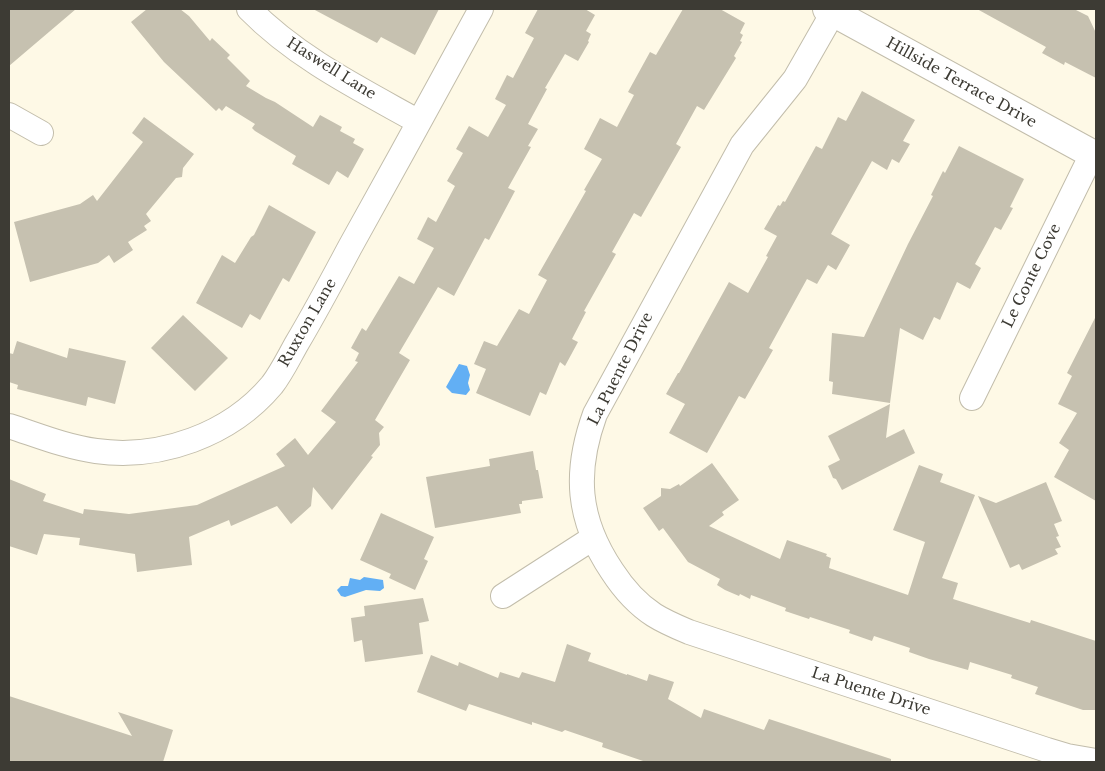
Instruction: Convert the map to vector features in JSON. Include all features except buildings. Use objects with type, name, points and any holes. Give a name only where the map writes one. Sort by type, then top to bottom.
[{"type":"street","name":"Haswell Lane","points":[[249,9],[263,24],[322,67],[419,122]]},
{"type":"street","name":"Ruxton Lane","points":[[9,426],[81,448],[112,453],[153,450],[186,442],[212,432],[236,418],[258,400],[273,383],[307,326],[481,9]]},
{"type":"street","name":"Hillside Terrace Drive","points":[[831,10],[1094,155]]},
{"type":"street","name":"La Puente Drive","points":[[831,10],[795,79],[732,161],[595,414],[584,451],[581,476],[583,502],[593,538],[607,564],[626,591],[650,612],[670,624],[689,632],[1047,750],[1096,761]]},
{"type":"street","points":[[9,116],[41,133]]},
{"type":"street","name":"Le Conte Cove","points":[[972,398],[1094,155]]},
{"type":"street","points":[[503,596],[593,538]]},
{"type":"water","points":[[459,364],[467,366],[470,375],[468,383],[470,390],[466,395],[452,393],[446,387]]},
{"type":"water","points":[[364,577],[383,580],[384,588],[380,591],[366,590],[345,597],[341,596],[337,590],[341,586],[348,586],[350,578],[360,580]]}]
